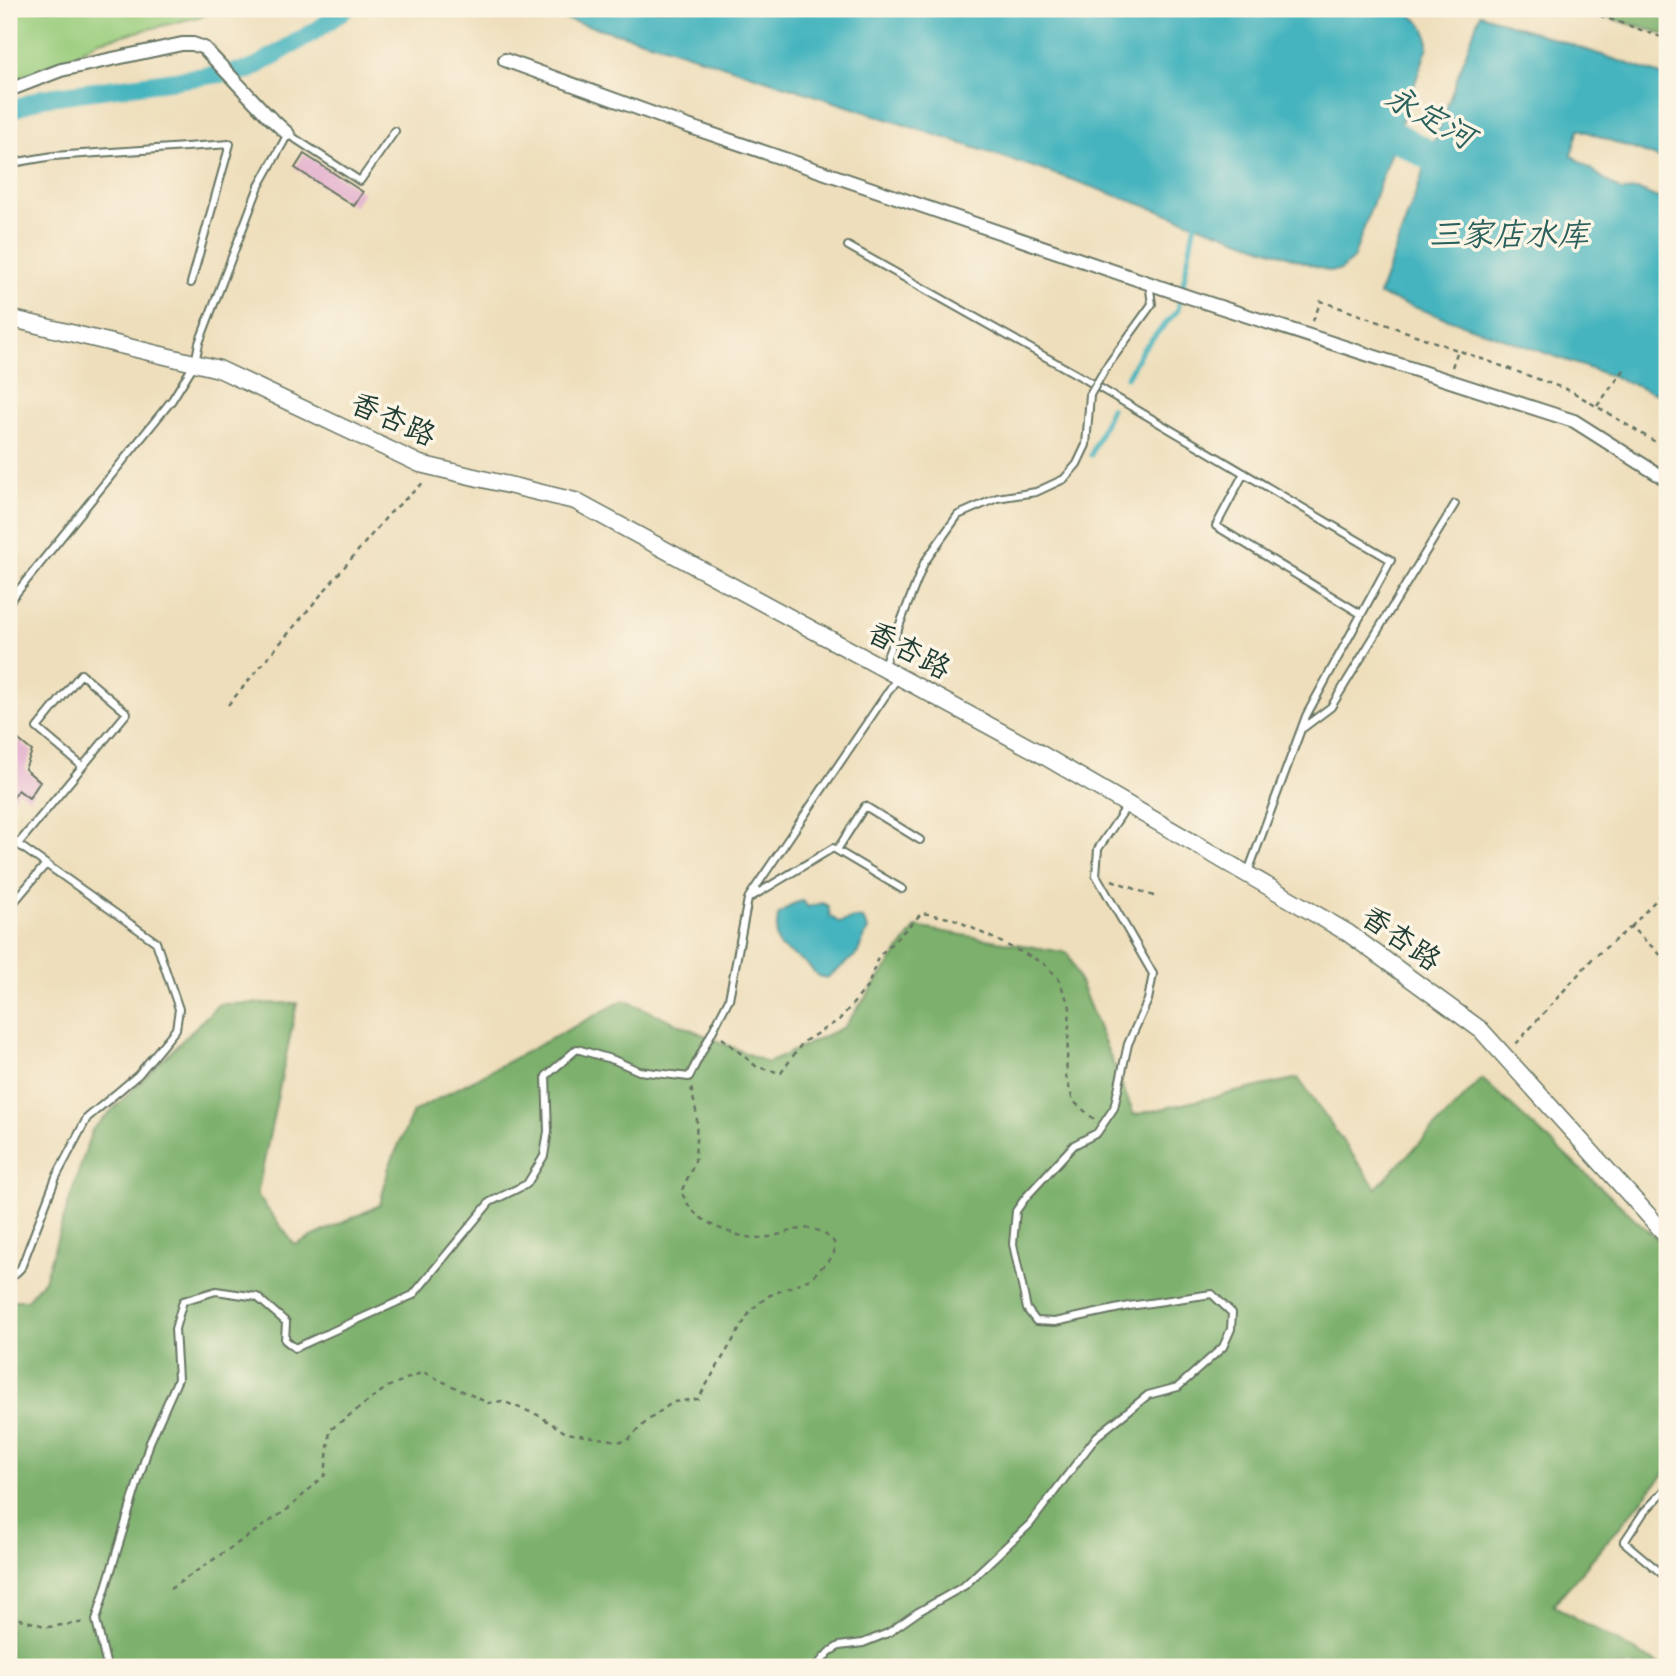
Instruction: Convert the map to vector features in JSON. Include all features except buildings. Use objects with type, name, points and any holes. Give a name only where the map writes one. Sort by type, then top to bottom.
[{"type":"street","points":[[9,90],[61,70],[182,44],[193,44],[204,48],[288,134]]},
{"type":"street","points":[[505,60],[673,121],[1192,299],[1574,421],[1667,480]]},
{"type":"street","name":"香杏路","points":[[9,318],[219,369],[420,464],[575,501],[1034,750],[1348,933],[1481,1030],[1667,1236]]},
{"type":"lane","points":[[9,602],[172,400],[195,363],[199,343],[259,186],[288,134],[360,181],[395,131]]},
{"type":"lane","points":[[9,167],[18,162],[52,156],[230,144],[191,283]]},
{"type":"lane","points":[[848,246],[1083,378],[1391,560],[1306,716],[1247,874]]},
{"type":"lane","points":[[883,667],[924,563],[958,515],[997,498],[1036,492],[1064,479],[1077,464],[1086,445],[1090,396],[1105,369],[1152,304],[1149,283]]},
{"type":"lane","points":[[1244,473],[1216,526],[1361,614]]},
{"type":"lane","points":[[1302,729],[1331,707],[1455,504]]},
{"type":"lane","points":[[18,844],[127,713],[81,674],[37,727],[82,765]]},
{"type":"lane","points":[[107,1667],[96,1620],[150,1442],[178,1379],[175,1329],[183,1301],[216,1291],[257,1297],[286,1322],[285,1340],[295,1348],[321,1338],[413,1295],[490,1202],[527,1184],[544,1156],[548,1131],[546,1076],[577,1049],[639,1071],[689,1077],[729,999],[748,899],[899,676]]},
{"type":"lane","points":[[816,1667],[829,1652],[839,1646],[863,1643],[888,1633],[964,1586],[1030,1524],[1097,1436],[1148,1395],[1178,1387],[1223,1347],[1231,1329],[1232,1313],[1212,1293],[1055,1322],[1036,1321],[1027,1309],[1013,1244],[1016,1211],[1026,1197],[1074,1144],[1097,1133],[1114,1108],[1128,1044],[1148,1000],[1153,974],[1096,875],[1098,849],[1128,804]]},
{"type":"lane","points":[[837,850],[865,806],[920,840]]},
{"type":"lane","points":[[9,838],[156,942],[179,1009],[176,1029],[138,1075],[87,1118],[56,1177],[22,1268],[9,1280]]},
{"type":"lane","points":[[748,899],[833,848],[902,889]]},
{"type":"lane","points":[[9,908],[46,864]]},
{"type":"lane","points":[[1667,1488],[1644,1512],[1624,1542],[1667,1578]]},
{"type":"path","points":[[1581,9],[1594,11],[1667,39]]},
{"type":"path","points":[[1307,335],[1321,301],[1571,391],[1667,449]]},
{"type":"path","points":[[1447,380],[1458,350]]},
{"type":"path","points":[[1597,406],[1624,370]]},
{"type":"path","points":[[228,705],[389,514],[439,469]]},
{"type":"path","points":[[1096,875],[1156,897]]},
{"type":"path","points":[[1505,1056],[1593,958],[1631,927],[1667,888]]},
{"type":"path","points":[[712,1030],[757,1066],[781,1073],[803,1042],[839,1020],[868,986],[878,957],[922,913],[954,919],[1043,962],[1058,978],[1070,1007],[1066,1076],[1073,1101],[1102,1125]]},
{"type":"path","points":[[1631,927],[1667,961]]},
{"type":"path","points":[[170,1589],[288,1509],[325,1475],[330,1430],[387,1387],[423,1372],[488,1404],[502,1401],[538,1415],[566,1433],[626,1442],[647,1421],[673,1402],[698,1399],[751,1310],[768,1297],[810,1279],[834,1255],[834,1242],[826,1234],[806,1227],[758,1238],[726,1233],[694,1212],[681,1192],[695,1162],[698,1116],[689,1077]]},
{"type":"path","points":[[9,1616],[48,1628],[96,1620]]},
{"type":"green space","points":[[9,9],[204,9],[203,16],[99,41],[71,57],[9,82]]},
{"type":"green space","points":[[1579,9],[1667,9],[1667,35]]},
{"type":"green space","points":[[916,927],[1068,953],[1134,1115],[1298,1078],[1376,1188],[1482,1079],[1667,1248],[1667,1471],[1553,1605],[1663,1667],[9,1667],[9,1300],[27,1300],[44,1280],[92,1130],[219,1004],[297,1003],[257,1195],[295,1245],[380,1205],[389,1167],[413,1112],[624,1000],[768,1063],[844,1027]]},
{"type":"water","points":[[550,9],[1402,9],[1424,28],[1428,46],[1353,259],[1341,270],[1329,271],[1064,177],[661,45],[564,19]]},
{"type":"water","name":"三家店水库","points":[[1480,14],[1667,77],[1667,161],[1579,129],[1571,155],[1621,191],[1639,190],[1667,202],[1667,398],[1379,295]]},
{"type":"water","points":[[802,901],[808,907],[822,903],[828,906],[830,916],[840,923],[853,918],[863,919],[868,929],[857,954],[827,978],[818,976],[806,963],[779,946],[776,937],[778,915]]},
{"type":"waterway","points":[[9,111],[42,98],[250,70],[346,9]]},
{"type":"waterway","name":"永定河","points":[[1362,118],[1463,174]]},
{"type":"waterway","points":[[1127,377],[1142,350],[1178,310],[1196,218]]},
{"type":"waterway","points":[[1091,455],[1111,408]]}]
